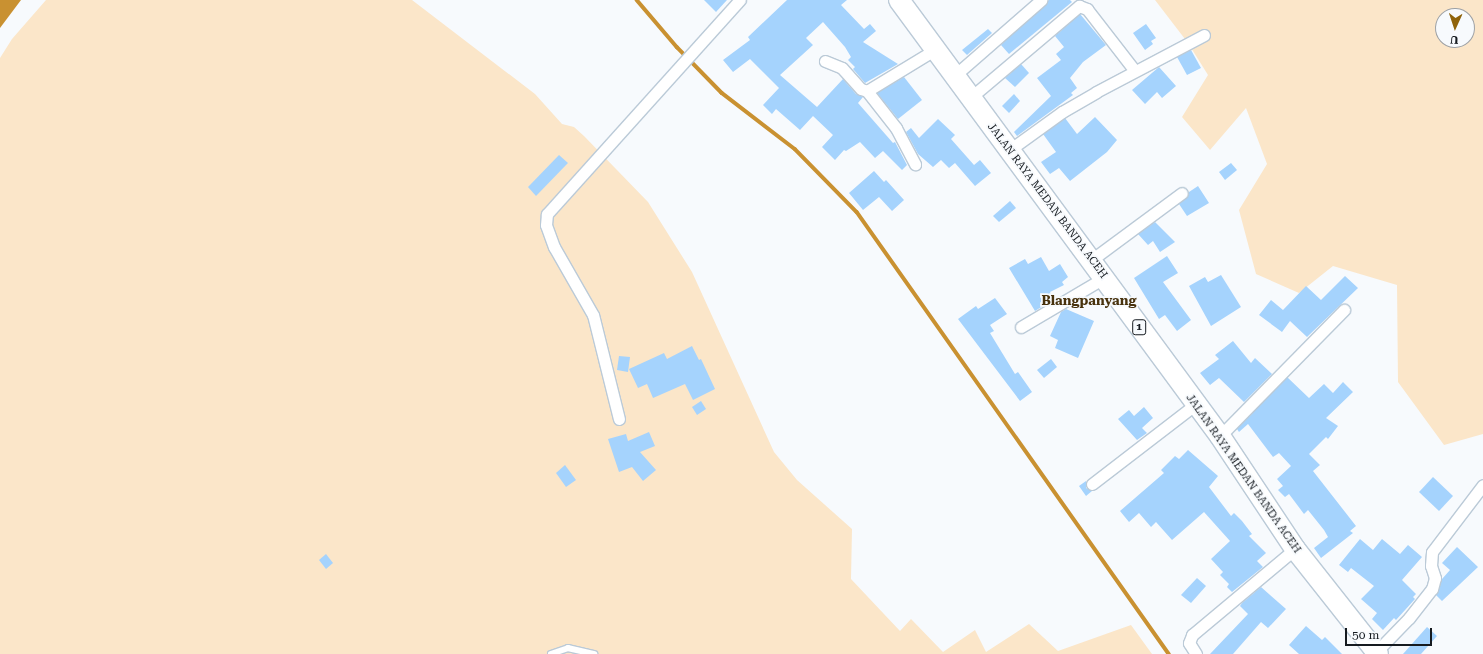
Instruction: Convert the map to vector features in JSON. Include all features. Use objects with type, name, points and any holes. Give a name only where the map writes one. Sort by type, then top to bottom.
[{"type":"highway","name":"JALAN RAYA MEDAN BANDA ACEH","points":[[899,0],[936,49],[1008,151],[1104,278],[1220,436],[1295,549],[1377,653]]},
{"type":"street","points":[[619,419],[592,315],[554,247],[546,219],[549,211],[740,0]]},
{"type":"street","points":[[954,76],[1041,0]]},
{"type":"street","points":[[970,98],[1078,6],[1087,9],[1135,71]]},
{"type":"street","points":[[1008,151],[1062,112],[1135,71],[1204,35]]},
{"type":"street","points":[[867,91],[936,49]]},
{"type":"street","points":[[825,61],[842,68],[860,89],[867,91],[896,128],[915,164]]},
{"type":"street","points":[[1090,260],[1182,193]]},
{"type":"street","points":[[1021,327],[1104,278]]},
{"type":"street","points":[[1220,436],[1344,310]]},
{"type":"street","points":[[1092,484],[1196,404]]},
{"type":"street","points":[[1377,653],[1409,618],[1432,589],[1435,578],[1431,566],[1432,552],[1483,486]]},
{"type":"street","points":[[1196,654],[1189,643],[1192,635],[1295,549]]},
{"type":"lane","points":[[552,654],[568,648],[594,654]]},
{"type":"shaded area","points":[[0,0],[21,0],[0,28]]},
{"type":"shaded area","points":[[46,0],[412,0],[535,94],[562,124],[574,127],[648,202],[692,272],[774,452],[797,480],[852,529],[851,579],[900,631],[911,619],[943,652],[975,630],[986,652],[1029,624],[1058,651],[1131,625],[1152,654],[0,654],[0,58],[12,39]]},
{"type":"shaded area","points":[[1155,0],[1483,0],[1483,434],[1444,445],[1398,382],[1397,285],[1333,266],[1299,293],[1256,274],[1239,210],[1267,164],[1246,108],[1210,150],[1182,117],[1208,75],[1188,43]]},
{"type":"building","points":[[704,0],[727,0],[716,12]]},
{"type":"building","points":[[787,0],[847,0],[841,5],[864,29],[870,24],[876,31],[863,42],[898,64],[865,83],[853,69],[855,67],[848,60],[851,57],[845,47],[823,22],[806,38],[813,45],[780,75],[817,107],[843,79],[856,94],[863,97],[858,103],[893,143],[895,142],[907,165],[902,170],[883,151],[875,158],[860,142],[846,151],[844,150],[835,160],[822,147],[833,135],[813,116],[800,130],[776,109],[772,114],[763,105],[779,88],[750,59],[733,72],[723,60],[750,40],[748,37]]},
{"type":"building","points":[[1049,0],[1070,0],[1072,2],[1009,54],[1001,45]]},
{"type":"building","points":[[1080,14],[1106,45],[1083,62],[1070,78],[1077,88],[1071,93],[1073,95],[1017,136],[1014,132],[1051,96],[1037,78],[1061,60],[1056,54],[1064,47],[1055,36]]},
{"type":"building","points":[[1146,24],[1156,38],[1151,41],[1153,44],[1145,50],[1133,33]]},
{"type":"building","points":[[988,29],[992,33],[967,55],[962,50]]},
{"type":"building","points":[[1191,50],[1201,68],[1187,75],[1177,57]]},
{"type":"building","points":[[1021,64],[1029,73],[1015,87],[1005,78]]},
{"type":"building","points":[[1159,67],[1176,86],[1162,98],[1157,92],[1145,104],[1132,90]]},
{"type":"building","points":[[904,77],[922,100],[898,119],[877,93]]},
{"type":"building","points":[[1014,94],[1020,101],[1009,113],[1002,106]]},
{"type":"building","points":[[1095,117],[1117,140],[1107,152],[1070,181],[1059,168],[1050,174],[1041,162],[1056,152],[1043,134],[1065,118],[1077,134]]},
{"type":"building","points":[[938,119],[955,135],[951,139],[974,165],[980,160],[991,173],[975,186],[955,163],[949,168],[941,160],[933,167],[918,154],[906,132],[911,128],[919,138]]},
{"type":"building","points":[[559,155],[568,163],[536,196],[528,187]]},
{"type":"building","points":[[1231,163],[1237,170],[1225,180],[1219,172]]},
{"type":"building","points":[[874,171],[884,182],[886,180],[904,200],[892,211],[879,197],[863,210],[849,193]]},
{"type":"building","points":[[1198,186],[1209,203],[1187,216],[1179,204],[1188,196],[1189,192]]},
{"type":"building","points":[[1010,201],[1016,208],[999,222],[993,216]]},
{"type":"building","points":[[1155,222],[1175,242],[1160,252],[1153,241],[1148,245],[1138,234]]},
{"type":"building","points":[[1167,256],[1178,273],[1163,282],[1191,320],[1177,331],[1165,315],[1159,319],[1134,278]]},
{"type":"building","points":[[1041,257],[1049,271],[1060,264],[1068,277],[1062,282],[1064,285],[1050,292],[1054,299],[1035,311],[1009,268],[1025,259],[1028,264]]},
{"type":"building","points":[[1221,275],[1241,307],[1211,326],[1189,286],[1205,277],[1208,282]]},
{"type":"building","points":[[1345,276],[1358,288],[1307,337],[1290,321],[1282,332],[1259,315],[1271,300],[1283,310],[1306,286],[1321,300]]},
{"type":"building","points":[[995,298],[1007,314],[990,325],[994,331],[990,333],[1015,374],[1018,372],[1032,392],[1020,401],[958,319],[976,306],[978,309]]},
{"type":"building","points":[[1066,309],[1094,321],[1078,358],[1055,348],[1058,340],[1050,336],[1061,312]]},
{"type":"building","points":[[1233,341],[1251,363],[1255,358],[1272,374],[1244,402],[1219,378],[1210,385],[1200,373],[1219,359],[1215,355]]},
{"type":"building","points":[[692,346],[699,360],[701,359],[715,389],[693,400],[685,384],[653,398],[647,384],[638,388],[629,369],[664,353],[667,359]]},
{"type":"building","points":[[619,356],[630,357],[628,372],[617,370]]},
{"type":"building","points":[[1051,359],[1057,367],[1044,378],[1037,370]]},
{"type":"building","points":[[1287,377],[1309,398],[1324,384],[1333,393],[1343,382],[1353,392],[1326,418],[1338,426],[1328,439],[1326,437],[1309,454],[1320,465],[1313,471],[1356,526],[1350,531],[1353,533],[1321,558],[1314,548],[1328,537],[1324,530],[1308,510],[1304,514],[1289,494],[1285,497],[1278,490],[1283,486],[1277,479],[1291,466],[1279,453],[1273,457],[1248,424],[1239,432],[1237,429]]},
{"type":"building","points":[[701,401],[706,409],[697,415],[692,407]]},
{"type":"building","points":[[1144,407],[1153,418],[1142,428],[1147,433],[1137,440],[1118,419],[1129,410],[1134,416]]},
{"type":"building","points":[[649,432],[655,446],[640,452],[656,470],[643,481],[632,467],[619,472],[608,439],[626,434],[628,441]]},
{"type":"building","points":[[1188,450],[1218,476],[1209,487],[1231,516],[1234,513],[1242,521],[1252,534],[1249,536],[1266,553],[1257,561],[1263,567],[1232,592],[1227,587],[1229,584],[1220,575],[1223,572],[1211,559],[1230,541],[1204,512],[1172,540],[1156,522],[1151,527],[1139,513],[1129,522],[1120,511],[1164,473],[1161,470],[1175,456],[1179,459]]},
{"type":"building","points":[[565,465],[576,480],[566,487],[556,473]]},
{"type":"building","points":[[1433,477],[1453,496],[1439,511],[1419,492]]},
{"type":"building","points":[[1086,481],[1086,488],[1092,491],[1086,496],[1079,486]]},
{"type":"building","points":[[1360,539],[1373,550],[1382,539],[1400,554],[1408,545],[1422,557],[1402,580],[1416,594],[1413,597],[1415,599],[1396,620],[1394,618],[1383,630],[1372,619],[1377,613],[1361,599],[1374,586],[1351,568],[1348,572],[1339,565]]},
{"type":"building","points":[[1457,547],[1478,567],[1442,601],[1436,595],[1442,579],[1450,570],[1442,563]]},
{"type":"building","points":[[326,554],[333,563],[326,569],[319,560]]},
{"type":"building","points":[[1197,578],[1206,586],[1191,603],[1181,595]]},
{"type":"building","points":[[1261,587],[1286,609],[1268,628],[1261,622],[1233,654],[1210,654],[1248,614],[1240,606]]},
{"type":"building","points":[[1306,626],[1322,640],[1325,637],[1342,654],[1299,654],[1289,645]]},
{"type":"building","points":[[1427,627],[1437,636],[1421,654],[1403,654]]},
{"type":"waterway","points":[[637,0],[677,47],[722,93],[795,149],[857,212],[1169,654]]},
{"type":"district","name":"Blangpanyang","points":[[1089,301]]}]
